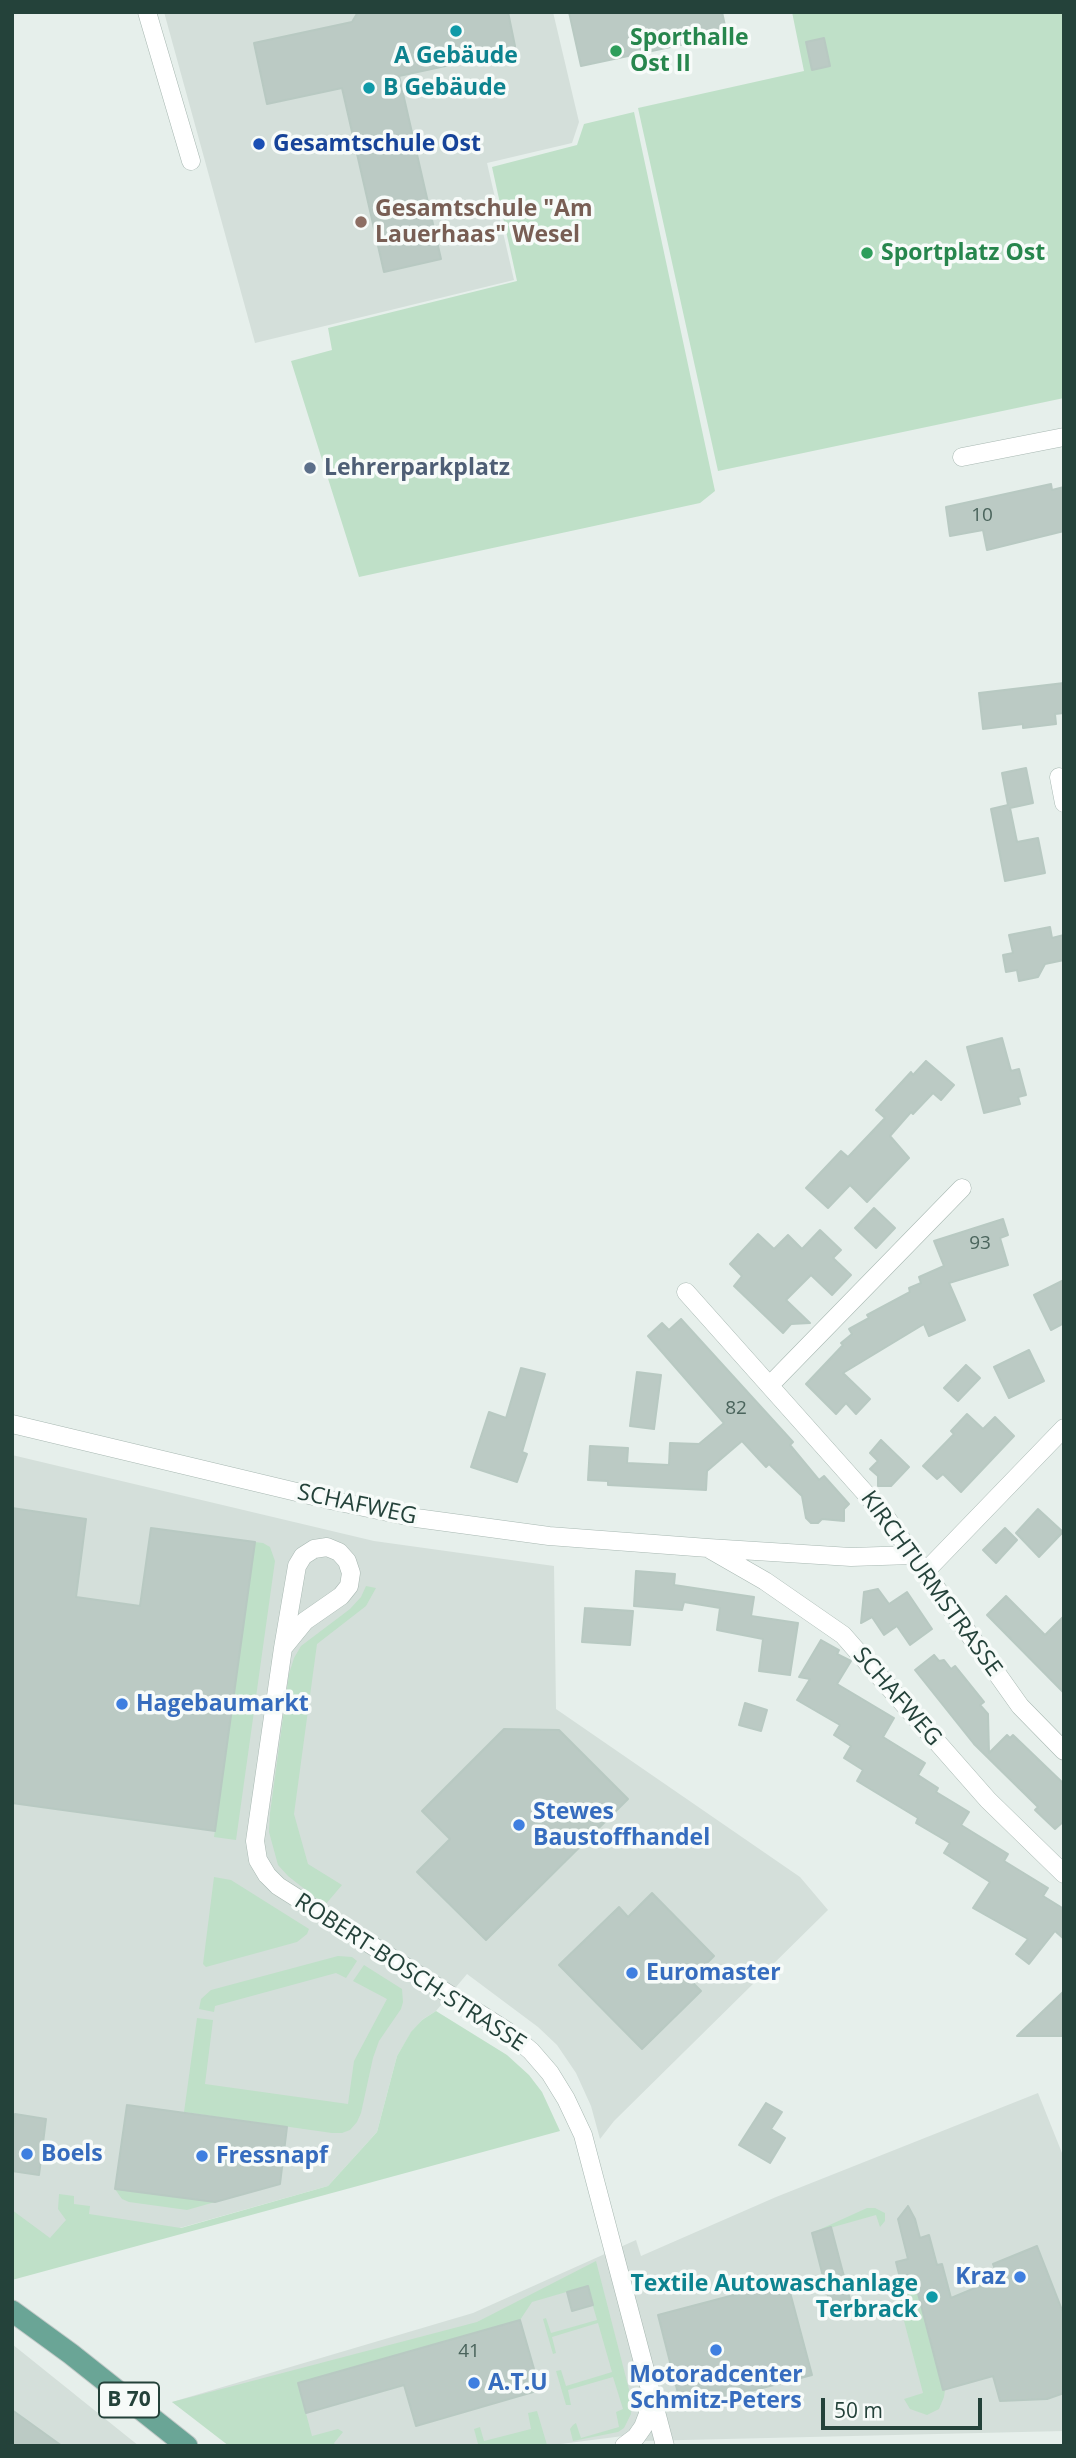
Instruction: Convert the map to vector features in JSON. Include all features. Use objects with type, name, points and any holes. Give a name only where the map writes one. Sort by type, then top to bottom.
[{"type":"main road","name":"B 70","points":[[12,2311],[187,2446]]},
{"type":"street","points":[[147,12],[191,161]]},
{"type":"street","points":[[962,457],[1064,437]]},
{"type":"street","points":[[1059,777],[1064,803]]},
{"type":"street","points":[[770,1385],[962,1188]]},
{"type":"street","name":"KIRCHTURMSTRASSE","points":[[686,1292],[883,1513],[1020,1706],[1064,1751]]},
{"type":"street","name":"SCHAFWEG","points":[[12,1424],[416,1518],[550,1536],[708,1548],[851,1557],[912,1555]]},
{"type":"street","points":[[925,1572],[1064,1428]]},
{"type":"street","name":"ROBERT-BOSCH-STRASSE","points":[[283,1648],[305,1621],[341,1596],[349,1586],[351,1573],[347,1561],[339,1552],[327,1547],[314,1549],[303,1556],[297,1566],[283,1648],[255,1841],[258,1860],[278,1886],[507,2031],[531,2051],[550,2073],[583,2135],[664,2446]]},
{"type":"street","name":"SCHAFWEG","points":[[708,1548],[765,1581],[843,1635],[988,1800],[1064,1874]]},
{"type":"street","name":"ROBERT-BOSCH-STRASSE","points":[[624,2446],[636,2437],[648,2414],[645,2374]]},
{"type":"shaded area","name":"Gesamtschule \"Am Lauerhaas\" Wesel","points":[[164,12],[553,12],[579,122],[572,143],[487,163],[514,280],[255,343]]},
{"type":"shaded area","points":[[12,1455],[374,1541],[554,1566],[556,1709],[800,1877],[828,1910],[614,2121],[600,2139],[591,2106],[576,2073],[557,2045],[538,2027],[467,1974],[436,2011],[422,2020],[411,2033],[397,2056],[377,2132],[328,2186],[14,2275]]},
{"type":"shaded area","points":[[1038,2093],[1064,2158],[1064,2431],[641,2441],[639,2434],[545,2446],[233,2446],[172,2402],[473,2313],[636,2240],[641,2256],[776,2197]]},
{"type":"shaded area","points":[[12,2344],[139,2446],[12,2446]]},
{"type":"green space","name":"Sportplatz Ost","points":[[792,12],[1064,12],[1064,398],[718,471],[638,108],[804,71]]},
{"type":"green space","points":[[634,112],[715,491],[700,503],[359,577],[291,361],[332,350],[328,328],[517,281],[492,167],[577,145],[584,124]]},
{"type":"green space","points":[[255,1542],[270,1547],[275,1561],[236,1840],[214,1837]]},
{"type":"green space","points":[[366,1586],[376,1588],[366,1606],[317,1644],[294,1814],[308,1864],[342,1885],[325,1905],[278,1865],[269,1832],[270,1813],[289,1674],[294,1658],[301,1646],[350,1609],[361,1597]]},
{"type":"green space","points":[[214,1877],[231,1880],[309,1929],[307,1934],[297,1942],[206,1967],[203,1964]]},
{"type":"green space","points":[[338,1956],[352,1957],[357,1961],[346,1978],[336,1973],[215,2006],[214,2012],[199,2009],[201,1999],[211,1990]]},
{"type":"green space","points":[[364,1965],[402,1989],[403,2002],[379,2041],[361,2113],[350,2130],[332,2133],[184,2112],[197,2018],[213,2020],[205,2084],[348,2104],[354,2061],[387,1999],[353,1981]]},
{"type":"green space","points":[[436,2011],[507,2055],[529,2075],[542,2092],[560,2131],[12,2280],[12,2210],[50,2238],[66,2220],[58,2209],[59,2194],[74,2196],[74,2204],[90,2206],[89,2214],[181,2228],[328,2186],[377,2132],[397,2056],[411,2032],[422,2020]]},
{"type":"green space","points":[[115,2189],[215,2202],[187,2210],[129,2202],[122,2199]]},
{"type":"green space","points":[[867,2208],[875,2208],[885,2213],[885,2221],[880,2227],[876,2215],[812,2233]]},
{"type":"green space","points":[[596,2261],[632,2401],[631,2414],[624,2428],[618,2432],[573,2441],[570,2429],[576,2423],[581,2438],[619,2427],[616,2412],[623,2409],[613,2377],[568,2390],[571,2405],[566,2405],[556,2371],[561,2370],[566,2386],[612,2372],[598,2323],[552,2337],[556,2353],[553,2354],[543,2319],[546,2318],[551,2333],[597,2320],[587,2286],[532,2302],[520,2320],[298,2383],[312,2436],[338,2429],[343,2432],[334,2443],[336,2446],[229,2446],[172,2402],[477,2322]]},
{"type":"green space","points":[[914,2278],[945,2390],[939,2409],[927,2415],[910,2409],[904,2399],[923,2393],[894,2283]]},
{"type":"green space","points":[[537,2411],[547,2445],[473,2446],[478,2444],[474,2429],[480,2427],[484,2441],[531,2429],[528,2413]]},
{"type":"building","points":[[358,12],[508,12],[515,46],[515,51],[399,76],[441,259],[384,272],[342,88],[267,104],[254,43],[352,22]]},
{"type":"building","name":"Sporthalle Ost II","points":[[569,12],[722,12],[727,35],[581,66]]},
{"type":"building","points":[[824,38],[830,66],[812,70],[806,42]]},
{"type":"building","points":[[1051,484],[1052,490],[1064,487],[1064,531],[987,550],[983,530],[950,536],[946,507]]},
{"type":"building","points":[[1064,683],[1064,713],[1055,714],[1056,724],[1023,728],[1023,724],[983,729],[979,693]]},
{"type":"building","points":[[1026,768],[1033,803],[1010,808],[1017,842],[1038,838],[1045,873],[1005,881],[991,809],[1008,805],[1002,773]]},
{"type":"building","points":[[1050,927],[1052,938],[1064,935],[1064,960],[1045,964],[1038,977],[1019,981],[1017,970],[1006,972],[1003,955],[1013,953],[1009,935]]},
{"type":"building","points":[[1002,1038],[1011,1071],[1019,1069],[1026,1095],[1018,1097],[1020,1104],[984,1113],[967,1047]]},
{"type":"building","points":[[926,1061],[954,1085],[941,1100],[933,1093],[913,1114],[911,1112],[890,1136],[909,1158],[867,1202],[850,1185],[828,1208],[806,1188],[841,1151],[848,1157],[885,1118],[876,1110],[911,1072],[913,1075]]},
{"type":"building","points":[[874,1208],[895,1228],[876,1248],[855,1228]]},
{"type":"building","points":[[1003,1219],[1008,1235],[1000,1238],[1008,1265],[949,1283],[965,1320],[929,1336],[924,1324],[843,1373],[870,1399],[856,1414],[846,1403],[836,1414],[806,1384],[852,1334],[849,1329],[869,1318],[867,1315],[910,1292],[909,1288],[921,1283],[919,1277],[944,1266],[934,1241]]},
{"type":"building","points":[[820,1230],[841,1250],[833,1258],[851,1275],[832,1295],[811,1275],[786,1300],[810,1323],[791,1324],[783,1333],[734,1286],[742,1276],[730,1264],[758,1234],[774,1249],[788,1235],[802,1249]]},
{"type":"building","points":[[1064,1280],[1064,1323],[1051,1330],[1034,1295]]},
{"type":"building","points":[[681,1319],[793,1442],[790,1445],[819,1480],[824,1476],[849,1504],[844,1509],[844,1521],[822,1519],[818,1523],[811,1523],[806,1518],[802,1496],[769,1464],[766,1467],[742,1441],[707,1471],[706,1490],[608,1485],[608,1481],[588,1480],[590,1446],[628,1448],[627,1463],[669,1465],[670,1443],[699,1444],[724,1423],[648,1336],[662,1323],[669,1330]]},
{"type":"building","points":[[1029,1350],[1044,1381],[1009,1398],[994,1367]]},
{"type":"building","points":[[966,1365],[980,1378],[958,1401],[944,1388]]},
{"type":"building","points":[[521,1368],[545,1374],[522,1452],[527,1454],[517,1482],[471,1467],[489,1412],[506,1418]]},
{"type":"building","points":[[637,1372],[661,1375],[654,1429],[630,1426]]},
{"type":"building","points":[[967,1414],[983,1429],[995,1417],[1014,1436],[961,1492],[943,1474],[937,1479],[923,1466],[954,1434],[951,1431]]},
{"type":"building","points":[[881,1440],[909,1467],[891,1486],[878,1486],[878,1476],[870,1469],[878,1461],[870,1453]]},
{"type":"building","name":"Hagebaumarkt","points":[[12,1508],[86,1519],[76,1597],[140,1606],[151,1528],[255,1542],[215,1831],[12,1803]]},
{"type":"building","points":[[1038,1509],[1063,1532],[1039,1557],[1016,1533]]},
{"type":"building","points":[[1005,1528],[1017,1540],[996,1563],[983,1550]]},
{"type":"building","points":[[636,1571],[675,1574],[674,1585],[754,1597],[751,1616],[798,1623],[790,1675],[759,1671],[763,1639],[717,1630],[720,1608],[684,1602],[682,1610],[634,1606]]},
{"type":"building","points":[[878,1589],[889,1604],[907,1592],[932,1629],[910,1645],[897,1626],[884,1635],[872,1617],[861,1623],[864,1592]]},
{"type":"building","points":[[1006,1596],[1045,1635],[1064,1616],[1064,1693],[987,1615]]},
{"type":"building","points":[[585,1608],[633,1611],[630,1645],[582,1642]]},
{"type":"building","points":[[821,1640],[839,1650],[837,1654],[851,1661],[837,1684],[894,1718],[883,1737],[925,1763],[918,1775],[938,1788],[936,1792],[969,1812],[961,1825],[1008,1854],[1004,1861],[1048,1888],[1043,1896],[1064,1909],[1064,1939],[1055,1931],[1029,1964],[1016,1954],[1028,1939],[973,1908],[990,1882],[944,1853],[950,1843],[916,1823],[918,1818],[857,1781],[863,1770],[844,1758],[851,1746],[834,1735],[840,1725],[797,1700],[810,1679],[799,1677]]},
{"type":"building","points":[[934,1655],[939,1661],[944,1660],[951,1669],[955,1666],[984,1702],[980,1705],[988,1714],[989,1753],[1007,1735],[1010,1738],[1013,1735],[1064,1784],[1064,1821],[1055,1829],[1035,1810],[1038,1807],[974,1744],[915,1670]]},
{"type":"building","points":[[745,1703],[767,1710],[761,1731],[739,1725]]},
{"type":"building","name":"Stewes Baustoffhandel","points":[[504,1729],[559,1730],[628,1799],[486,1940],[417,1872],[450,1839],[422,1811]]},
{"type":"building","name":"Euromaster","points":[[652,1893],[714,1956],[690,1980],[701,1991],[642,2049],[559,1965],[619,1907],[628,1917]]},
{"type":"building","points":[[1064,1991],[1064,2036],[1017,2036]]},
{"type":"building","points":[[766,2103],[782,2112],[771,2129],[785,2138],[770,2163],[739,2145]]},
{"type":"building","name":"Fressnapf","points":[[127,2105],[287,2127],[280,2184],[215,2202],[115,2189]]},
{"type":"building","name":"Boels","points":[[15,2114],[46,2119],[39,2175],[12,2171]]},
{"type":"building","points":[[908,2206],[920,2238],[929,2235],[937,2265],[942,2264],[951,2298],[999,2278],[993,2264],[1037,2246],[1064,2315],[1064,2393],[1047,2399],[1000,2401],[993,2376],[943,2390],[914,2278],[901,2282],[896,2262],[908,2259],[898,2219]]},
{"type":"building","points":[[831,2227],[853,2311],[833,2316],[812,2233]]},
{"type":"building","name":"Motoradcenter Schmitz-Peters","points":[[787,2281],[812,2375],[682,2409],[658,2315]]},
{"type":"building","points":[[588,2286],[593,2305],[572,2311],[567,2292]]},
{"type":"building","points":[[520,2320],[540,2390],[416,2426],[404,2385],[306,2413],[298,2383]]},
{"type":"building","points":[[12,2410],[62,2446],[12,2446]]},
{"type":"place","name":"A Gebäude","points":[[456,31]]},
{"type":"place","name":"Sporthalle Ost II","points":[[616,51]]},
{"type":"place","name":"B Gebäude","points":[[369,88]]},
{"type":"place","name":"Gesamtschule Ost","points":[[259,144]]},
{"type":"place","name":"Gesamtschule \"Am Lauerhaas\" Wesel","points":[[361,222]]},
{"type":"place","name":"Sportplatz Ost","points":[[867,253]]},
{"type":"place","name":"Lehrerparkplatz","points":[[310,468]]},
{"type":"place","name":"Hagebaumarkt","points":[[122,1704]]},
{"type":"place","name":"Stewes Baustoffhandel","points":[[519,1825]]},
{"type":"place","name":"Euromaster","points":[[632,1973]]},
{"type":"place","name":"Boels","points":[[27,2154]]},
{"type":"place","name":"Fressnapf","points":[[202,2156]]},
{"type":"place","name":"Kraz","points":[[1020,2277]]},
{"type":"place","name":"Textile Autowaschanlage Terbrack","points":[[932,2297]]},
{"type":"place","name":"Motoradcenter Schmitz-Peters","points":[[716,2350]]},
{"type":"place","name":"A.T.U","points":[[474,2383]]}]
